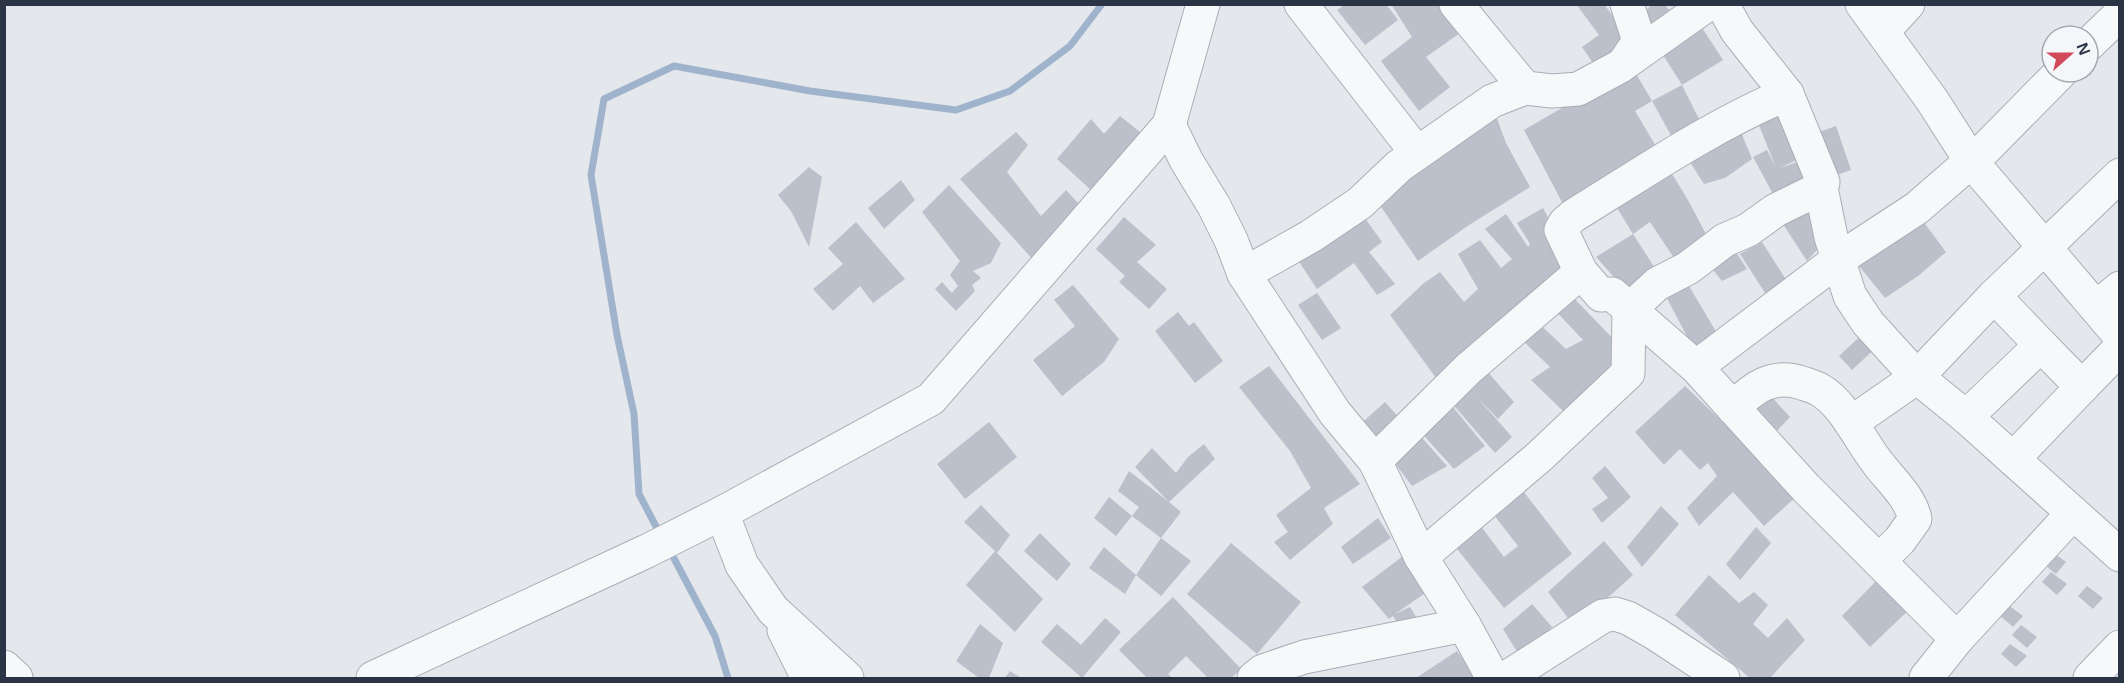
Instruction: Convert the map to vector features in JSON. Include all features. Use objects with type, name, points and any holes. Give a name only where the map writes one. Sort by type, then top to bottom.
[{"type":"street","points":[[373,678],[647,551],[722,513],[931,399],[1169,125],[1203,4]]},
{"type":"street","points":[[1301,4],[1417,153]]},
{"type":"street","points":[[1456,4],[1525,88]]},
{"type":"street","points":[[1625,62],[1639,41],[1627,4]]},
{"type":"street","points":[[1244,274],[1311,236],[1360,203],[1388,176],[1417,153],[1492,100],[1525,88],[1552,92],[1578,89],[1619,67],[1708,4]]},
{"type":"street","points":[[1722,4],[1737,31],[1786,94],[1823,182],[1821,188],[1831,237],[1850,296],[1868,323],[1917,377],[1966,417],[2120,555]]},
{"type":"street","points":[[1862,4],[1932,100],[1971,162],[2043,248],[2108,298],[2120,336]]},
{"type":"street","points":[[1883,31],[1908,4]]},
{"type":"street","points":[[2100,33],[2120,14]]},
{"type":"street","points":[[1696,367],[1839,259],[1917,208],[1971,162],[2050,84]]},
{"type":"street","points":[[1786,94],[1747,111],[1711,131],[1573,216],[1561,230],[1581,272],[1601,294],[1612,294],[1696,367],[1806,488],[1957,639]]},
{"type":"street","points":[[1169,125],[1186,160],[1214,206],[1231,240],[1244,274],[1335,413],[1375,461],[1421,557],[1464,625],[1493,678]]},
{"type":"street","points":[[1851,423],[1917,377],[1994,296],[2120,175]]},
{"type":"street","points":[[1421,557],[1539,457],[1628,373],[1629,310],[1657,284],[1688,268],[1725,240],[1748,230],[1776,210],[1821,188]]},
{"type":"street","points":[[1375,461],[1468,369],[1581,272]]},
{"type":"street","points":[[1994,296],[2082,387]]},
{"type":"street","points":[[1966,417],[2041,345]]},
{"type":"street","points":[[2013,459],[2120,348]]},
{"type":"street","points":[[1733,408],[1752,389],[1775,380],[1794,381],[1820,390],[1838,406],[1877,462],[1913,507],[1915,519],[1900,540],[1879,561]]},
{"type":"street","points":[[722,513],[742,565],[773,610],[808,678]]},
{"type":"street","points":[[1926,678],[1957,639],[2073,513]]},
{"type":"street","points":[[773,610],[847,678]]},
{"type":"street","points":[[1523,674],[1604,616],[1616,614],[1656,634],[1723,678]]},
{"type":"street","points":[[1254,678],[1263,671],[1304,657],[1464,625]]},
{"type":"street","points":[[2090,678],[2120,647]]},
{"type":"street","points":[[4,667],[16,678]]},
{"type":"building","points":[[1346,4],[1386,4],[1398,20],[1365,45],[1337,10]]},
{"type":"building","points":[[1391,4],[1451,4],[1470,26],[1426,57],[1450,87],[1419,111],[1381,61],[1412,37]]},
{"type":"building","points":[[1576,4],[1604,4],[1631,42],[1595,66],[1582,47],[1599,35]]},
{"type":"building","points":[[1652,4],[1664,4],[1677,19],[1650,35],[1636,21]]},
{"type":"building","points":[[1697,20],[1723,60],[1682,85],[1658,47]]},
{"type":"building","points":[[1632,67],[1652,101],[1635,111],[1657,148],[1563,204],[1524,130]]},
{"type":"building","points":[[1682,85],[1701,123],[1672,137],[1652,101]]},
{"type":"building","points":[[1783,97],[1807,155],[1780,168],[1803,160],[1811,179],[1773,194],[1753,157],[1767,150],[1776,168],[1753,110]]},
{"type":"building","points":[[1492,105],[1506,143],[1530,187],[1469,225],[1418,261],[1373,195]]},
{"type":"building","points":[[1120,116],[1140,132],[1091,190],[1057,159],[1091,119],[1104,134]]},
{"type":"building","points":[[1737,122],[1752,159],[1725,178],[1704,184],[1683,151]]},
{"type":"building","points":[[1836,126],[1851,170],[1834,176],[1819,132]]},
{"type":"building","points":[[1016,132],[1028,145],[1007,172],[1041,216],[1066,190],[1079,204],[1035,262],[960,179]]},
{"type":"building","points":[[1666,164],[1707,236],[1674,258],[1650,222],[1633,234],[1611,198]]},
{"type":"building","points":[[809,167],[822,177],[809,247],[791,211],[778,195]]},
{"type":"building","points":[[901,180],[915,200],[884,229],[868,208]]},
{"type":"building","points":[[949,185],[1001,243],[991,263],[973,271],[981,278],[972,285],[975,291],[956,311],[935,289],[942,282],[952,293],[958,286],[950,275],[960,261],[922,212]]},
{"type":"building","points":[[1799,201],[1827,239],[1807,261],[1777,215]]},
{"type":"building","points":[[1357,207],[1382,242],[1369,252],[1395,284],[1377,295],[1354,263],[1317,289],[1292,251]]},
{"type":"building","points":[[1543,208],[1575,268],[1439,382],[1390,315],[1424,283],[1440,272],[1464,302],[1478,289],[1458,254],[1480,240],[1501,268],[1512,259],[1485,229],[1506,214],[1528,247],[1530,244],[1517,223]]},
{"type":"building","points":[[1917,213],[1946,252],[1918,276],[1885,298],[1855,261]]},
{"type":"building","points":[[1124,217],[1156,245],[1137,262],[1167,289],[1149,309],[1119,282],[1125,276],[1096,249]]},
{"type":"building","points":[[856,222],[905,279],[873,303],[860,286],[833,311],[813,289],[843,264],[828,248]]},
{"type":"building","points":[[1633,234],[1658,273],[1630,295],[1596,257]]},
{"type":"building","points":[[1762,242],[1787,281],[1767,296],[1740,254]]},
{"type":"building","points":[[1730,243],[1747,269],[1722,281],[1706,261]]},
{"type":"building","points":[[1686,281],[1721,340],[1698,357],[1663,291]]},
{"type":"building","points":[[1073,285],[1119,339],[1104,362],[1062,396],[1033,360],[1075,326],[1054,300]]},
{"type":"building","points":[[1567,291],[1623,349],[1609,367],[1564,412],[1531,380],[1550,367],[1517,335],[1533,318],[1566,349],[1583,340],[1550,305]]},
{"type":"building","points":[[1317,293],[1341,328],[1322,340],[1298,305]]},
{"type":"building","points":[[1178,312],[1189,326],[1194,322],[1223,361],[1195,383],[1155,331]]},
{"type":"building","points":[[1867,330],[1880,344],[1852,370],[1839,356]]},
{"type":"building","points":[[1269,366],[1360,484],[1324,508],[1333,524],[1290,560],[1274,542],[1288,532],[1276,515],[1311,488],[1290,451],[1239,387]]},
{"type":"building","points":[[1485,369],[1514,402],[1498,419],[1476,396],[1512,437],[1495,453],[1450,401]]},
{"type":"building","points":[[1685,386],[1732,431],[1737,425],[1799,494],[1764,526],[1733,492],[1699,526],[1687,508],[1717,476],[1708,463],[1700,470],[1680,449],[1664,465],[1635,432]]},
{"type":"building","points":[[1768,393],[1790,417],[1775,433],[1752,406]]},
{"type":"building","points":[[1448,401],[1485,446],[1454,469],[1417,428]]},
{"type":"building","points":[[1385,402],[1401,420],[1371,446],[1356,428]]},
{"type":"building","points":[[989,422],[1017,457],[965,499],[937,464]]},
{"type":"building","points":[[1416,431],[1447,466],[1412,486],[1388,454]]},
{"type":"building","points":[[1204,444],[1215,459],[1169,502],[1135,467],[1152,448],[1176,473],[1188,457]]},
{"type":"building","points":[[1605,466],[1631,497],[1602,523],[1592,509],[1608,498],[1592,478]]},
{"type":"building","points":[[1129,471],[1181,512],[1161,538],[1132,516],[1139,507],[1118,491]]},
{"type":"building","points":[[1520,487],[1572,554],[1504,608],[1454,545],[1480,525],[1504,557],[1518,546],[1490,510]]},
{"type":"building","points":[[1109,497],[1132,516],[1116,536],[1094,518]]},
{"type":"building","points":[[981,505],[1010,535],[997,553],[1043,599],[1015,632],[966,585],[995,551],[964,522]]},
{"type":"building","points":[[1661,506],[1679,524],[1642,567],[1627,547]]},
{"type":"building","points":[[1378,518],[1391,538],[1353,564],[1341,547]]},
{"type":"building","points":[[1756,527],[1771,543],[1740,580],[1726,564]]},
{"type":"building","points":[[1040,533],[1071,564],[1057,581],[1024,551]]},
{"type":"building","points":[[1161,538],[1191,561],[1161,596],[1136,575]]},
{"type":"building","points":[[1604,541],[1633,575],[1575,627],[1548,592]]},
{"type":"building","points":[[1231,543],[1301,602],[1257,654],[1187,594]]},
{"type":"building","points":[[1104,547],[1136,575],[1125,594],[1089,568]]},
{"type":"building","points":[[2050,550],[2066,562],[2056,574],[2040,561]]},
{"type":"building","points":[[1407,553],[1431,589],[1395,614],[1410,607],[1421,625],[1406,635],[1393,616],[1389,619],[1362,587]]},
{"type":"building","points":[[2051,572],[2067,584],[2057,595],[2042,582]]},
{"type":"building","points":[[1709,575],[1739,603],[1754,592],[1768,605],[1753,624],[1768,638],[1787,618],[1805,640],[1770,678],[1750,678],[1675,615]]},
{"type":"building","points":[[1882,575],[1912,607],[1870,647],[1842,616]]},
{"type":"building","points":[[2087,586],[2103,598],[2093,609],[2078,596]]},
{"type":"building","points":[[1173,597],[1241,669],[1231,678],[1208,678],[1186,656],[1168,674],[1172,678],[1147,678],[1119,650]]},
{"type":"building","points":[[1532,604],[1552,627],[1521,658],[1503,629]]},
{"type":"building","points":[[2007,604],[2023,616],[2013,627],[1998,614]]},
{"type":"building","points":[[1105,618],[1121,632],[1082,678],[1041,642],[1057,624],[1081,645]]},
{"type":"building","points":[[980,624],[1003,643],[989,678],[979,678],[956,661]]},
{"type":"building","points":[[2021,625],[2037,637],[2027,648],[2012,635]]},
{"type":"building","points":[[2010,644],[2027,656],[2016,667],[2001,654]]},
{"type":"building","points":[[1457,651],[1476,678],[1416,678]]},
{"type":"building","points":[[1010,671],[1021,678],[1005,678]]},
{"type":"waterway","points":[[660,534],[639,494],[634,414],[617,335],[591,175],[604,99],[674,66],[810,91],[956,110],[1010,91],[1070,46],[1102,4]]},
{"type":"waterway","points":[[669,549],[715,636],[728,678]]}]
